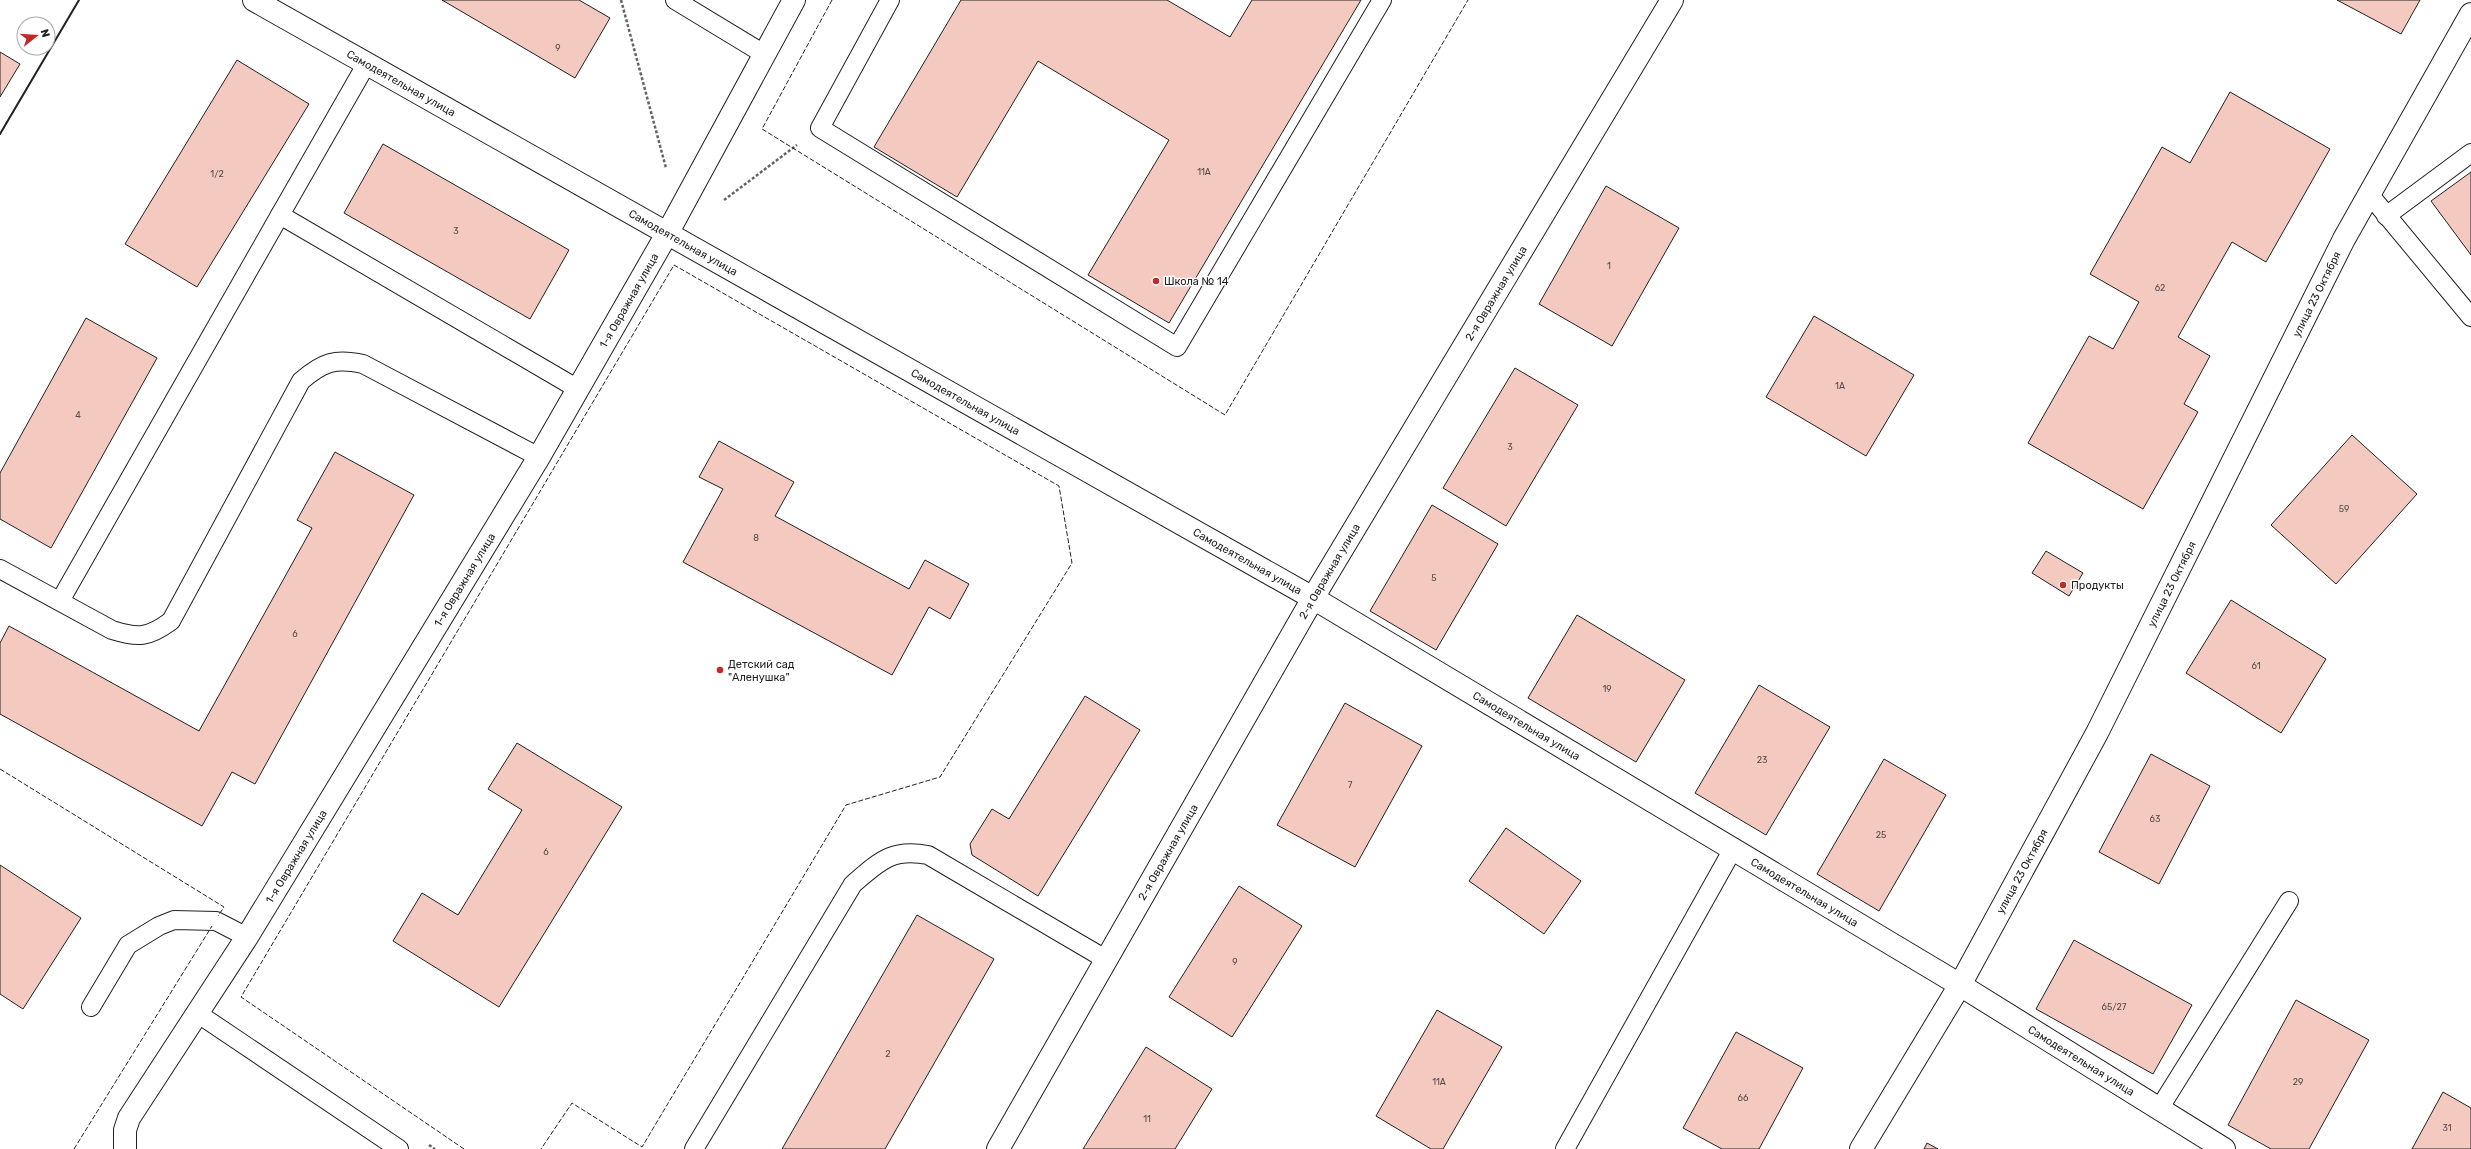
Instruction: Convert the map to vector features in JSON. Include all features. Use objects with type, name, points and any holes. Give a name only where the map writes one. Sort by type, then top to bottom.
[{"type":"street","name":"Самодеятельная улица","points":[[254,0],[668,232],[1313,598],[1960,985],[2224,1149]]},
{"type":"street","name":"1-я Овражная улица","points":[[125,1149],[125,1130],[129,1118],[247,937],[539,457],[668,232],[678,211],[794,0]]},
{"type":"street","name":"2-я Овражная улица","points":[[999,1149],[1313,598],[1672,0]]},
{"type":"street","name":"улица 23 Октября","points":[[1861,1149],[1960,985],[2097,733],[2344,239],[2471,14]]},
{"type":"lane","points":[[675,0],[764,54]]},
{"type":"lane","points":[[890,0],[820,128],[1176,347],[1382,0]]},
{"type":"lane","points":[[60,602],[367,63]]},
{"type":"lane","points":[[2386,216],[2471,153]]},
{"type":"lane","points":[[2369,194],[2386,216],[2465,298],[2471,317]]},
{"type":"lane","points":[[280,215],[578,389]]},
{"type":"lane","points":[[0,569],[112,630],[130,636],[146,636],[171,621],[300,381],[328,363],[344,360],[363,364],[539,457]]},
{"type":"lane","points":[[1566,1149],[1733,849]]},
{"type":"lane","points":[[694,1149],[853,884],[874,865],[891,856],[908,851],[928,855],[1107,960]]},
{"type":"lane","points":[[2160,1109],[2289,901]]},
{"type":"lane","points":[[91,1007],[128,945],[159,926],[174,920],[216,921],[247,937]]},
{"type":"lane","points":[[197,1013],[399,1149]]},
{"type":"path","points":[[621,0],[678,211]]},
{"type":"path","points":[[720,203],[820,128]]},
{"type":"path","points":[[422,1140],[435,1149]]},
{"type":"building","points":[[442,0],[579,0],[610,18],[575,78]]},
{"type":"building","points":[[961,0],[1167,0],[1230,37],[1252,0],[1361,0],[1169,323],[1088,275],[1169,140],[1038,61],[957,197],[874,147]]},
{"type":"building","points":[[2337,0],[2420,0],[2401,34]]},
{"type":"building","points":[[0,52],[20,64],[0,97]]},
{"type":"building","points":[[237,60],[309,104],[197,287],[125,244]]},
{"type":"building","points":[[2230,92],[2330,149],[2266,262],[2232,242],[2178,337],[2210,356],[2184,404],[2198,412],[2143,509],[2028,443],[2089,336],[2113,349],[2139,302],[2090,274],[2162,147],[2190,163]]},
{"type":"building","points":[[383,144],[569,250],[530,319],[344,213]]},
{"type":"building","points":[[2471,172],[2471,255],[2431,201]]},
{"type":"building","points":[[1606,186],[1679,228],[1612,346],[1539,304]]},
{"type":"building","points":[[1814,316],[1914,375],[1866,456],[1766,397]]},
{"type":"building","points":[[86,318],[157,358],[51,548],[0,519],[0,473]]},
{"type":"building","points":[[1515,368],[1578,405],[1506,526],[1443,488]]},
{"type":"building","points":[[2352,435],[2417,494],[2336,584],[2271,525]]},
{"type":"building","points":[[719,441],[794,482],[775,516],[909,589],[925,560],[969,584],[950,619],[929,607],[892,675],[683,562],[723,489],[699,477]]},
{"type":"building","points":[[335,452],[414,495],[255,784],[232,772],[202,826],[0,714],[0,643],[9,626],[199,731],[312,528],[297,520]]},
{"type":"building","points":[[1432,505],[1498,544],[1436,650],[1370,611]]},
{"type":"building","name":"Продукты","points":[[2046,551],[2083,573],[2069,596],[2032,573]]},
{"type":"building","points":[[2231,600],[2326,659],[2281,733],[2186,673]]},
{"type":"building","points":[[1577,615],[1685,680],[1636,762],[1528,698]]},
{"type":"building","points":[[1759,685],[1830,727],[1766,835],[1695,793]]},
{"type":"building","points":[[1085,696],[1140,730],[1038,896],[972,855],[970,844],[992,809],[1009,819]]},
{"type":"building","points":[[1345,703],[1422,746],[1355,867],[1277,825]]},
{"type":"building","points":[[517,743],[622,807],[499,1007],[393,941],[422,893],[458,915],[522,810],[488,789]]},
{"type":"building","points":[[2151,754],[2210,786],[2159,884],[2099,852]]},
{"type":"building","points":[[1884,759],[1946,795],[1879,911],[1817,874]]},
{"type":"building","points":[[1506,828],[1581,881],[1544,934],[1469,881]]},
{"type":"building","points":[[0,865],[81,918],[23,1009],[0,994]]},
{"type":"building","points":[[1239,886],[1302,926],[1232,1037],[1169,997]]},
{"type":"building","points":[[917,915],[994,959],[885,1149],[782,1149]]},
{"type":"building","points":[[2074,940],[2192,1005],[2153,1074],[2036,1009]]},
{"type":"building","points":[[2296,1000],[2369,1040],[2309,1149],[2271,1149],[2228,1125]]},
{"type":"building","points":[[1437,1010],[1502,1047],[1443,1149],[1431,1149],[1376,1116]]},
{"type":"building","points":[[1736,1032],[1803,1068],[1759,1149],[1722,1149],[1683,1128]]},
{"type":"building","points":[[1146,1047],[1212,1089],[1175,1149],[1083,1149]]},
{"type":"building","points":[[2443,1092],[2471,1108],[2471,1149],[2412,1149]]},
{"type":"building","points":[[1927,1143],[1938,1149],[1924,1149]]},
{"type":"fence","points":[[832,0],[762,129],[1225,415],[1468,0]]},
{"type":"fence","points":[[464,1149],[241,997],[674,265],[1059,486],[1072,563],[940,777],[846,805],[642,1147],[572,1103],[541,1149]]},
{"type":"fence","points":[[0,769],[224,907],[218,916]]},
{"type":"fence","points":[[74,1149],[212,926]]},
{"type":"wall","points":[[0,134],[79,0]]},
{"type":"place","name":"Школа № 14","points":[[1156,281]]},
{"type":"place","name":"Продукты","points":[[2063,585]]},
{"type":"place","name":"Детский сад \"Аленушка\"","points":[[720,670]]}]
